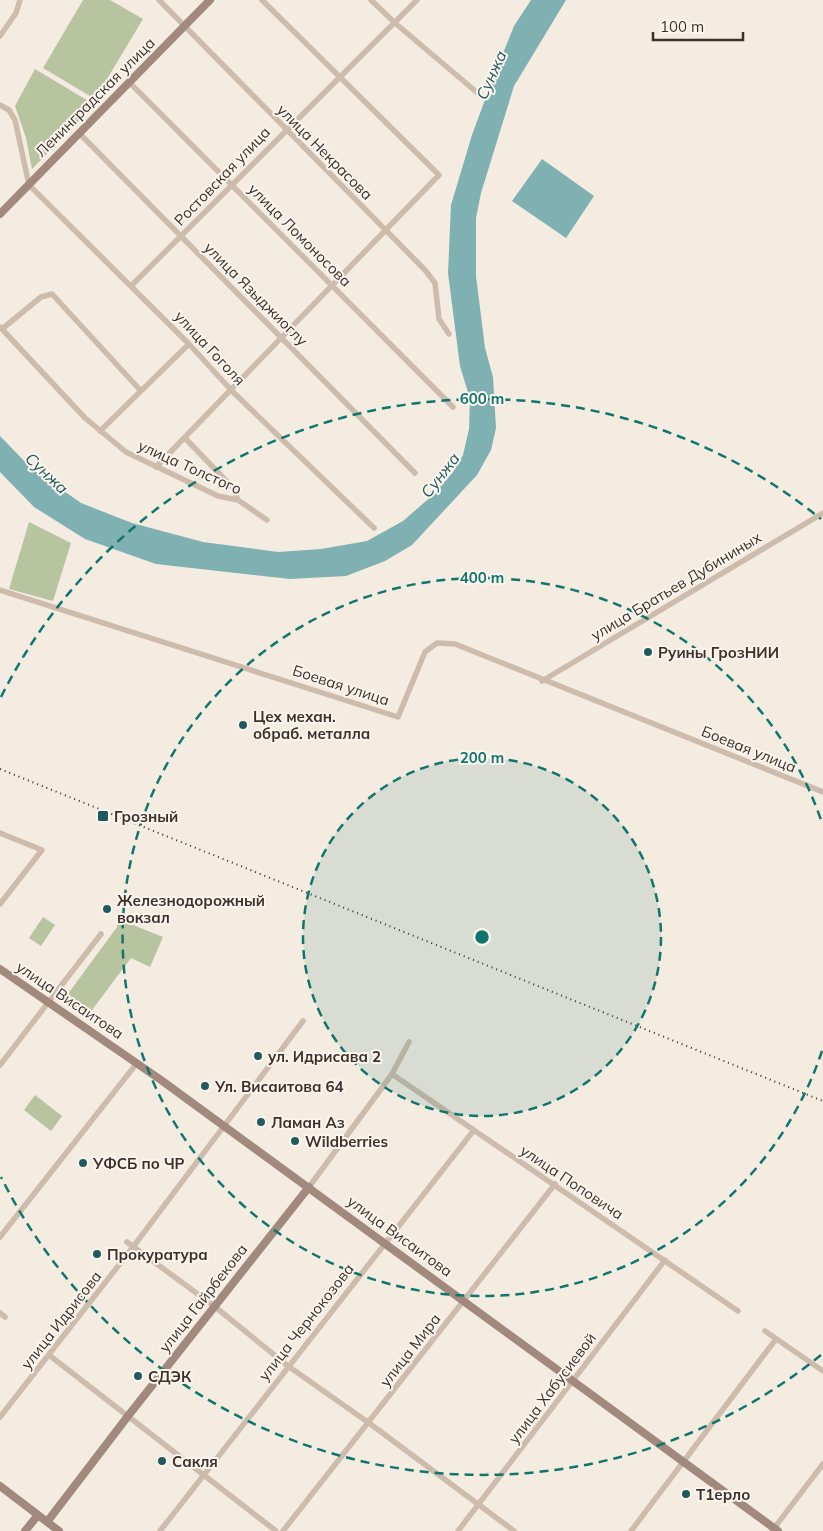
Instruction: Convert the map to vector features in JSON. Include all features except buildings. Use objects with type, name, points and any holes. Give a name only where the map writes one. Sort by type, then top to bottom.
[{"type":"main road","name":"Ленинградская улица","points":[[0,214],[210,0]]},
{"type":"main road","name":"улица Висаитова","points":[[0,969],[137,1063],[309,1187],[775,1530]]},
{"type":"main road","name":"улица Гайрбекова","points":[[47,1522],[214,1306],[309,1187]]},
{"type":"main road","points":[[0,1486],[59,1531]]},
{"type":"main road","points":[[25,1531],[38,1515]]},
{"type":"street","points":[[0,36],[16,13],[20,0]]},
{"type":"street","name":"улица Некрасова","points":[[159,0],[434,283],[439,319],[449,334]]},
{"type":"street","points":[[156,468],[439,175],[262,0]]},
{"type":"street","points":[[371,0],[395,23],[480,95]]},
{"type":"street","name":"Ростовская улица","points":[[132,285],[417,0]]},
{"type":"street","name":"улица Ломоносова","points":[[129,82],[453,407]]},
{"type":"street","points":[[0,105],[9,110],[15,120],[29,185]]},
{"type":"street","name":"улица Языджиоглу","points":[[79,133],[416,473]]},
{"type":"street","name":"улица Гоголя","points":[[29,185],[132,285],[190,344],[232,391],[374,528]]},
{"type":"street","points":[[1,328],[41,297],[52,294],[141,391]]},
{"type":"street","name":"улица Толстого","points":[[1,328],[85,418],[126,452],[218,496],[238,500],[267,520]]},
{"type":"street","points":[[100,431],[190,344]]},
{"type":"street","points":[[185,438],[233,488],[238,500]]},
{"type":"street","name":"улица Братьев Дубининых","points":[[542,681],[823,514]]},
{"type":"street","name":"Боевая улица","points":[[0,590],[398,717],[425,652],[437,643],[456,644],[542,681],[823,792]]},
{"type":"street","points":[[0,833],[42,850],[0,904]]},
{"type":"street","points":[[0,1066],[101,934]]},
{"type":"street","name":"улица Идрисова","points":[[0,1417],[133,1247],[302,1021]]},
{"type":"street","points":[[309,1187],[392,1074],[409,1042]]},
{"type":"street","points":[[0,1237],[137,1063]]},
{"type":"street","name":"улица Поповича","points":[[392,1074],[738,1311]]},
{"type":"street","name":"улица Чернокозова","points":[[160,1531],[384,1242],[474,1130]]},
{"type":"street","name":"улица Мира","points":[[283,1531],[555,1184]]},
{"type":"street","points":[[127,1242],[214,1306],[288,1366],[368,1422],[514,1531]]},
{"type":"street","name":"улица Хабусиевой","points":[[458,1531],[665,1260]]},
{"type":"street","points":[[765,1331],[823,1371]]},
{"type":"street","points":[[631,1531],[776,1339]]},
{"type":"street","points":[[49,1355],[276,1531]]},
{"type":"street","points":[[775,1530],[823,1464]]},
{"type":"green space","points":[[83,0],[110,0],[143,19],[95,99],[43,68]]},
{"type":"green space","points":[[35,69],[95,105],[32,169],[26,138],[15,106]]},
{"type":"green space","points":[[29,522],[71,543],[53,601],[9,589]]},
{"type":"green space","points":[[43,917],[55,925],[41,946],[29,938]]},
{"type":"green space","points":[[123,921],[163,937],[150,967],[131,958],[86,1018],[62,1002],[117,927],[117,924]]},
{"type":"green space","points":[[35,1095],[62,1116],[51,1131],[24,1110]]},
{"type":"water","points":[[531,0],[566,0],[514,86],[481,193],[476,218],[476,276],[485,348],[493,377],[496,428],[491,450],[477,475],[412,545],[385,561],[346,576],[290,579],[156,564],[85,539],[34,507],[0,472],[0,436],[31,468],[81,503],[132,523],[203,542],[278,552],[321,549],[367,541],[403,521],[433,495],[453,472],[463,455],[469,429],[470,399],[460,366],[448,273],[451,205],[472,135],[493,78],[514,26]]},
{"type":"water","points":[[542,159],[594,196],[566,238],[512,201]]},
{"type":"railway","points":[[0,769],[823,1101]]},
{"type":"place","name":"Руины ГрозНИИ","points":[[648,652]]},
{"type":"place","name":"Цех механ. обраб. металла","points":[[243,725]]},
{"type":"place","name":"Грозный","points":[[103,816]]},
{"type":"place","name":"Железнодорожный вокзал","points":[[107,909]]},
{"type":"place","name":"ул. Идрисава 2","points":[[258,1056]]},
{"type":"place","name":"Ул. Висаитова 64","points":[[205,1086]]},
{"type":"place","name":"Ламан Аз","points":[[261,1122]]},
{"type":"place","name":"Wildberries","points":[[295,1141]]},
{"type":"place","name":"УФСБ по ЧР","points":[[83,1163]]},
{"type":"place","name":"Прокуратура","points":[[97,1254]]},
{"type":"place","name":"СДЭК","points":[[138,1376]]},
{"type":"place","name":"Сакля","points":[[162,1461]]},
{"type":"place","name":"Т1ерло","points":[[686,1494]]},
{"type":"water label","name":"Сунжа","points":[[491,75]]},
{"type":"water label","name":"Сунжа","points":[[47,473]]},
{"type":"water label","name":"Сунжа","points":[[440,475]]}]
